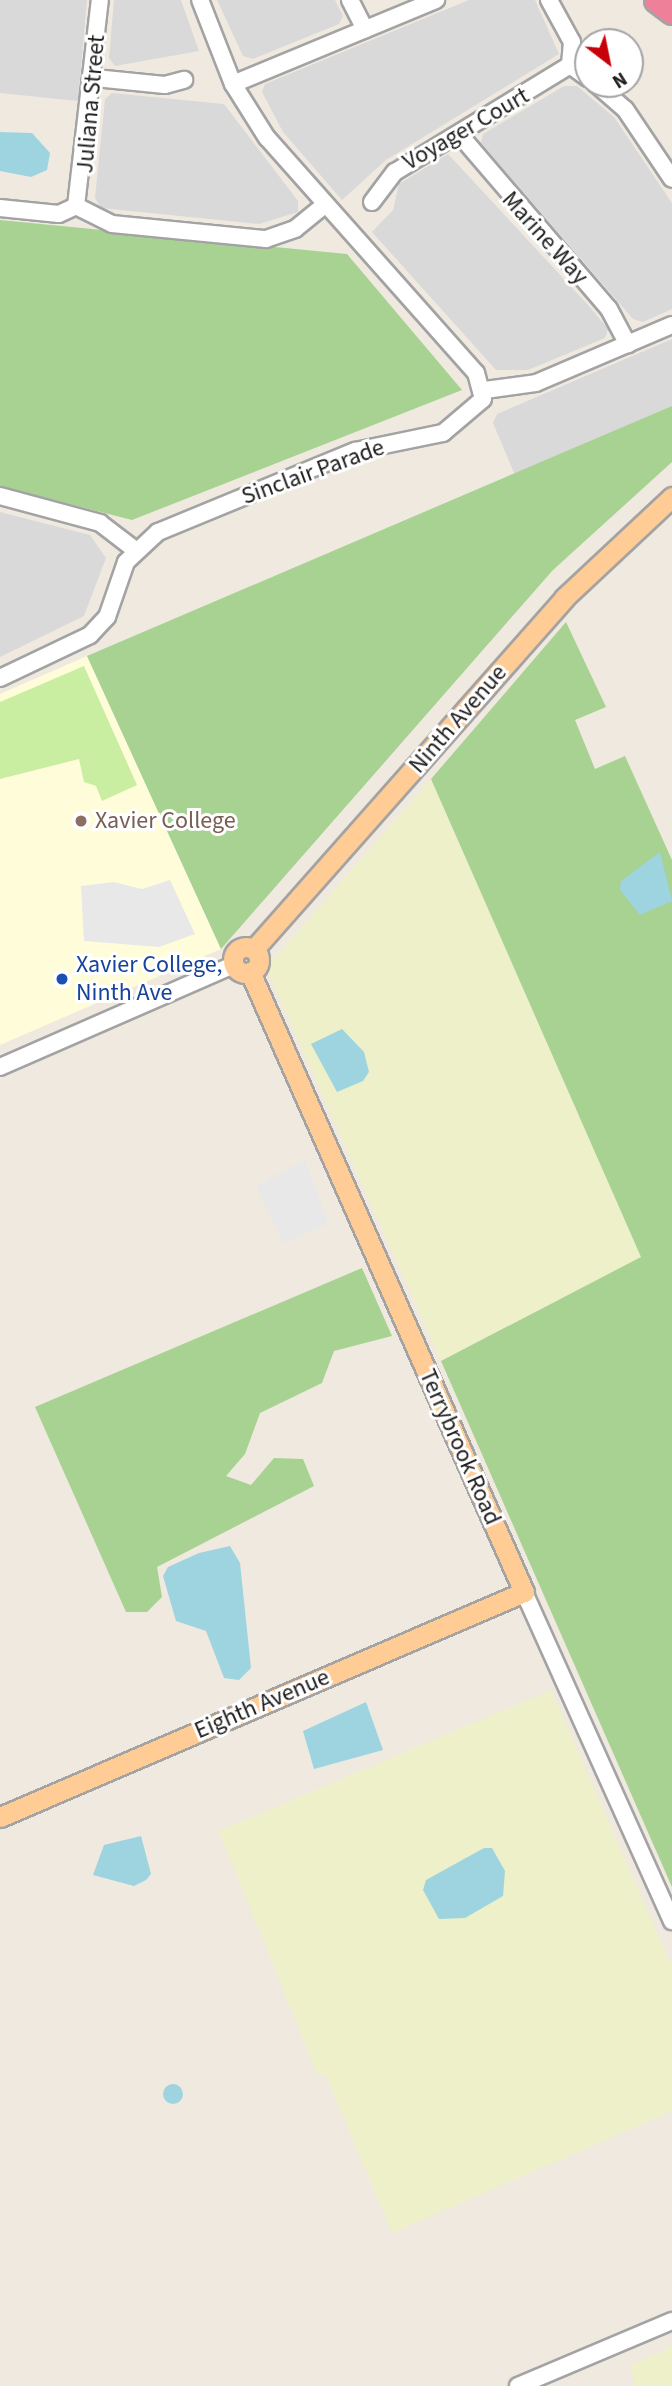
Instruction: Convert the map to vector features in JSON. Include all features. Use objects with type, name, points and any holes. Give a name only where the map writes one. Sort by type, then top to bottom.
[{"type":"highway","points":[[656,0],[672,12]]},
{"type":"main road","name":"Ninth Avenue","points":[[242,969],[238,950],[254,949],[564,598],[672,497]]},
{"type":"main road","name":"Terrybrook Road","points":[[242,969],[524,1592]]},
{"type":"main road","name":"Eighth Avenue","points":[[0,1816],[524,1592]]},
{"type":"street","name":"Juliana Street","points":[[76,206],[95,78],[100,0]]},
{"type":"street","points":[[200,0],[233,84],[267,138],[485,390],[528,386],[672,325]]},
{"type":"street","points":[[350,0],[365,29]]},
{"type":"street","points":[[233,84],[436,0]]},
{"type":"street","points":[[549,0],[572,42],[570,65],[574,68]]},
{"type":"street","name":"Voyager Court","points":[[372,202],[395,172],[570,65]]},
{"type":"street","points":[[95,78],[164,85],[184,80]]},
{"type":"street","points":[[613,98],[625,108],[672,179]]},
{"type":"street","name":"Marine Way","points":[[459,134],[609,309],[628,344]]},
{"type":"street","points":[[0,208],[59,214],[76,206],[112,224],[266,239],[295,229],[325,205]]},
{"type":"street","name":"Sinclair Parade","points":[[134,549],[158,532],[355,452],[443,433],[472,413],[485,390]]},
{"type":"street","points":[[0,496],[100,523],[134,549],[107,617],[90,635],[0,678]]},
{"type":"street","points":[[0,1067],[242,969]]},
{"type":"street","name":"Terrybrook Road","points":[[524,1592],[672,1921]]},
{"type":"street","points":[[518,2386],[672,2321]]},
{"type":"shaded area","points":[[0,0],[87,0],[78,101],[0,93]]},
{"type":"shaded area","points":[[114,0],[181,0],[199,51],[115,66],[109,58]]},
{"type":"shaded area","points":[[217,0],[335,0],[343,16],[339,24],[253,59],[243,56]]},
{"type":"shaded area","points":[[469,0],[535,0],[559,54],[386,160],[342,200],[283,132],[262,92],[265,84]]},
{"type":"shaded area","points":[[564,86],[574,86],[574,98],[591,98],[614,117],[672,203],[672,309],[643,322],[633,319],[481,143],[483,134]]},
{"type":"shaded area","points":[[112,93],[224,104],[298,201],[298,212],[259,224],[101,208],[95,198],[105,99]]},
{"type":"shaded area","points":[[448,154],[588,305],[608,329],[605,338],[528,370],[496,370],[372,232],[393,210],[399,184]]},
{"type":"shaded area","points":[[672,339],[672,406],[515,475],[493,423],[497,414]]},
{"type":"shaded area","points":[[0,512],[90,535],[106,558],[84,616],[0,657]]},
{"type":"shaded area","name":"Xavier College","points":[[87,656],[221,949],[0,1045],[0,694]]},
{"type":"shaded area","points":[[170,880],[195,934],[159,947],[84,941],[81,886],[114,882],[142,889]]},
{"type":"shaded area","points":[[305,1160],[328,1224],[283,1243],[256,1186]]},
{"type":"green space","points":[[0,220],[347,254],[462,390],[132,520],[0,486]]},
{"type":"green space","points":[[672,406],[672,462],[553,570],[221,949],[87,656]]},
{"type":"green space","points":[[566,622],[606,707],[575,720],[595,769],[625,756],[672,860],[672,1887],[441,1361],[641,1257],[431,779]]},
{"type":"green space","points":[[84,666],[137,785],[102,801],[96,786],[84,782],[79,759],[0,779],[0,702]]},
{"type":"green space","points":[[431,779],[641,1257],[441,1361],[266,968]]},
{"type":"green space","points":[[362,1268],[392,1336],[334,1351],[322,1383],[260,1413],[245,1454],[226,1476],[251,1485],[274,1458],[303,1459],[314,1486],[157,1567],[162,1597],[147,1612],[126,1612],[35,1407]]},
{"type":"green space","points":[[551,1690],[672,1967],[672,2111],[392,2233],[325,2073],[318,2076],[219,1831]]},
{"type":"green space","points":[[672,2347],[672,2386],[635,2386],[630,2366]]},
{"type":"water","points":[[0,132],[32,133],[50,153],[47,170],[31,177],[0,171]]},
{"type":"water","points":[[660,852],[672,901],[640,915],[620,890],[621,881]]},
{"type":"water","points":[[342,1029],[364,1052],[369,1072],[363,1081],[337,1092],[311,1044]]},
{"type":"water","points":[[230,1546],[240,1563],[251,1668],[239,1680],[224,1678],[206,1631],[176,1621],[163,1576],[168,1567],[199,1553]]},
{"type":"water","points":[[366,1702],[383,1750],[314,1769],[303,1731]]},
{"type":"water","points":[[141,1836],[151,1874],[146,1880],[134,1886],[93,1875],[104,1845]]},
{"type":"water","points":[[484,1848],[492,1848],[505,1871],[503,1896],[465,1918],[439,1919],[423,1890],[426,1880]]},
{"type":"water","points":[[169,2084],[177,2084],[183,2094],[177,2104],[169,2104],[163,2098],[163,2090]]},
{"type":"place","name":"Xavier College","points":[[81,821]]},
{"type":"place","name":"Xavier College, Ninth Ave","points":[[62,979]]}]
